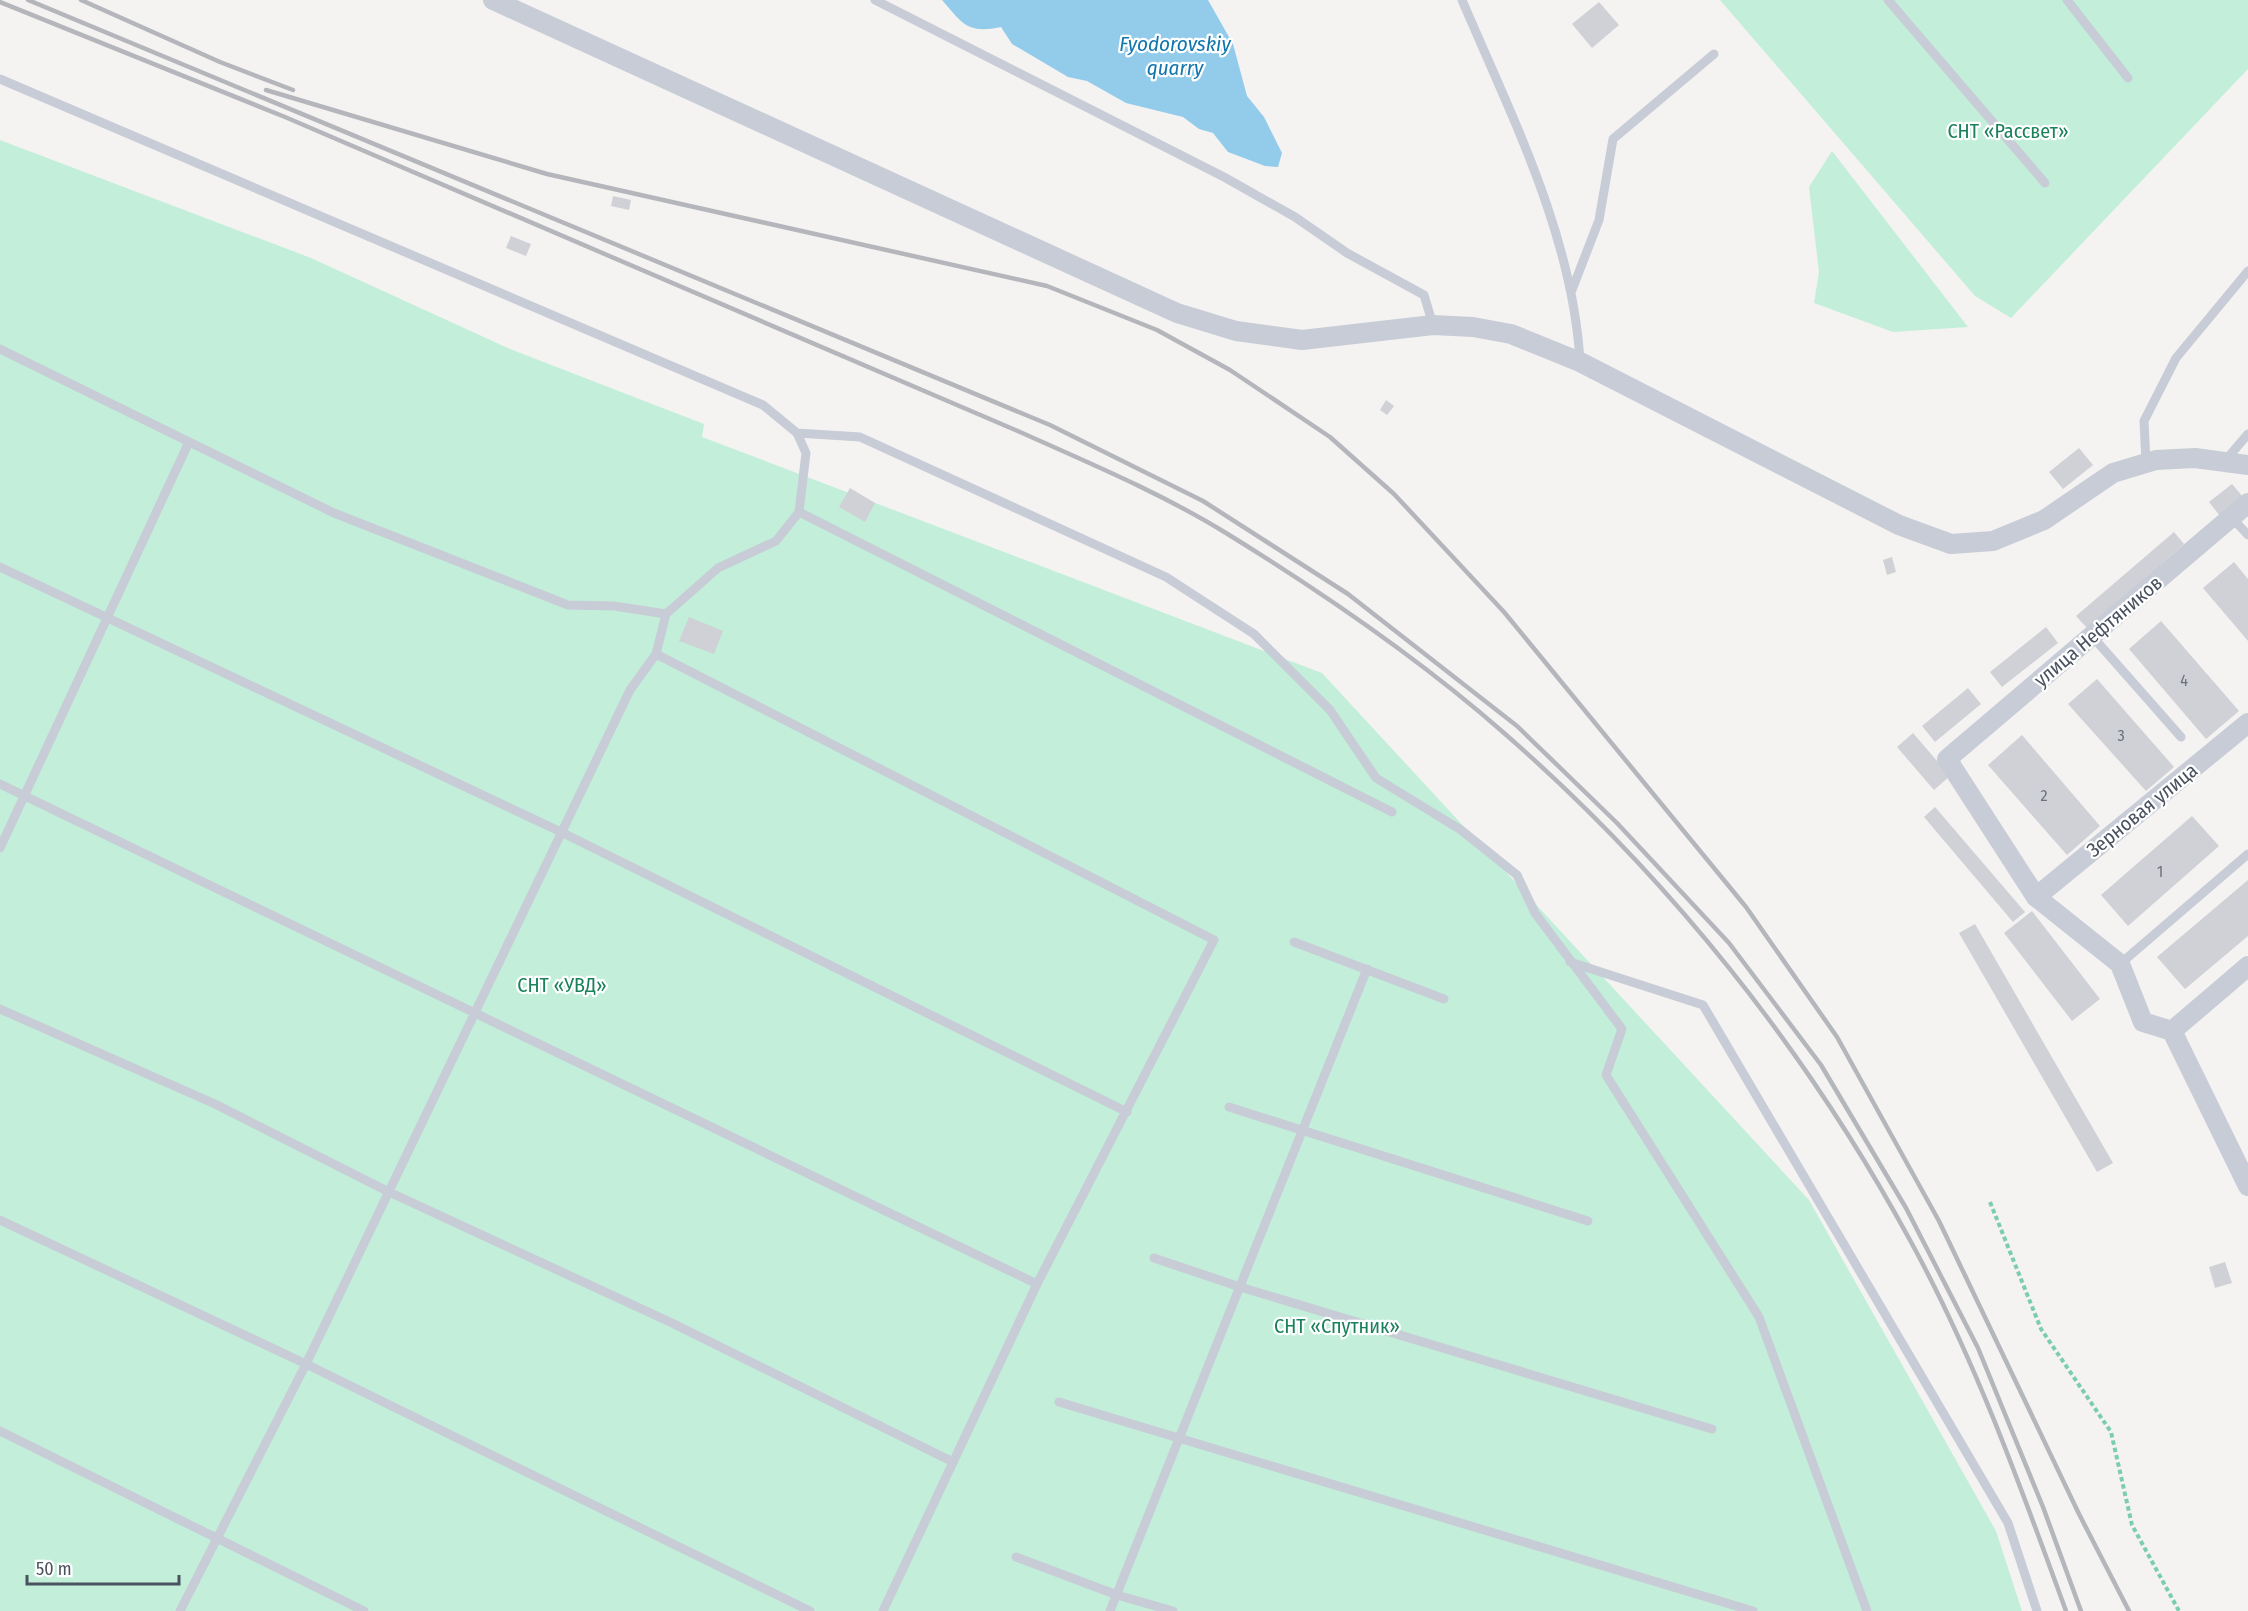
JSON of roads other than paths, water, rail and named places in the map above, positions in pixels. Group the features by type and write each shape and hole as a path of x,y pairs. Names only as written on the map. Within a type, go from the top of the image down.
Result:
{"street":[{"path":"492,0 1177,313 1236,331 1302,340 1433,325 1473,327 1511,334 1580,362 1899,525 1951,544 1993,541 2044,520 2113,473 2146,463 2195,458 2248,465"},
{"name":"улица Нефтяников","path":"2036,897 1947,759 2248,503"},
{"name":"Зерновая улица","path":"2036,897 2248,723"},
{"path":"2036,897 2120,964 2142,1022 2172,1031 2248,1186"},
{"path":"2172,1031 2248,966"}],"lane":[{"path":"875,0 1224,177 1295,217 1347,253 1424,295 1433,325"},
{"path":"1462,0 1521,141 1553,226 1578,319 1580,362"},
{"path":"1888,0 2045,183"},
{"path":"2067,0 2128,78"},
{"path":"1572,290 1599,220 1613,139 1714,54"},
{"path":"0,79 763,405 797,433 806,453 799,512 776,541 718,568 666,614 656,654 630,690 306,1364 180,1611"},
{"path":"2146,463 2144,421 2176,358 2248,271"},
{"path":"0,349 334,513 568,604 614,606 666,614"},
{"path":"797,433 861,437 1166,577 1254,634 1330,710 1376,778 1461,830 1517,875 1535,913 1622,1029 1606,1075 1759,1317 1867,1611"},
{"path":"2224,462 2248,434"},
{"path":"0,848 26,796 105,618 189,442"},
{"path":"799,512 1392,812"},
{"path":"2231,517 2248,535"},
{"path":"0,567 561,832 1127,1112"},
{"path":"2092,636 2181,737"},
{"path":"656,654 1214,940 1037,1284 883,1611"},
{"path":"0,784 476,1011 1037,1284"},
{"path":"2120,964 2248,854"},
{"path":"1294,942 1444,999"},
{"path":"1570,962 1703,1005 2008,1523 2037,1611"},
{"path":"1110,1611 1367,969"},
{"path":"0,1009 215,1104 389,1192 672,1323 953,1462"},
{"path":"1229,1107 1588,1221"},
{"path":"0,1220 306,1364 810,1611"},
{"path":"1154,1258 1240,1287 1712,1429"},
{"path":"1059,1402 1753,1611"},
{"path":"0,1431 364,1611"},
{"path":"1016,1557 1117,1595 1173,1611"}],"water":[{"name":"Fyodorovskiy quarry","path":"942,0 1208,0 1233,44 1247,96 1264,117 1282,153 1278,167 1265,166 1228,152 1213,133 1199,129 1183,117 1126,103 1087,81 1068,77 1012,44 1001,27 980,29 967,25"}],"railway":[{"path":"28,0 1050,425 1203,501 1348,594 1517,726 1617,823 1729,943 1821,1065 1906,1208 1978,1348 2043,1507 2081,1611"},
{"path":"81,0 220,62 293,90"},
{"path":"0,2 285,117 1020,432 1124,479 1201,518 1262,555 1369,627 1439,679 1504,733 1622,846 1730,969 1780,1034 1827,1102 1911,1242 1956,1331 1995,1423 2066,1611"},
{"path":"266,90 547,174 1047,286 1157,330 1230,370 1330,437 1394,494 1504,612 1746,907 1837,1037 1939,1221 2079,1514 2129,1611"}],"park label":[{"name":"СНТ «Рассвет»","path":"2008,131"},
{"name":"СНТ «УВД»","path":"562,985"},
{"name":"СНТ «Спутник»","path":"1337,1326"}]}
